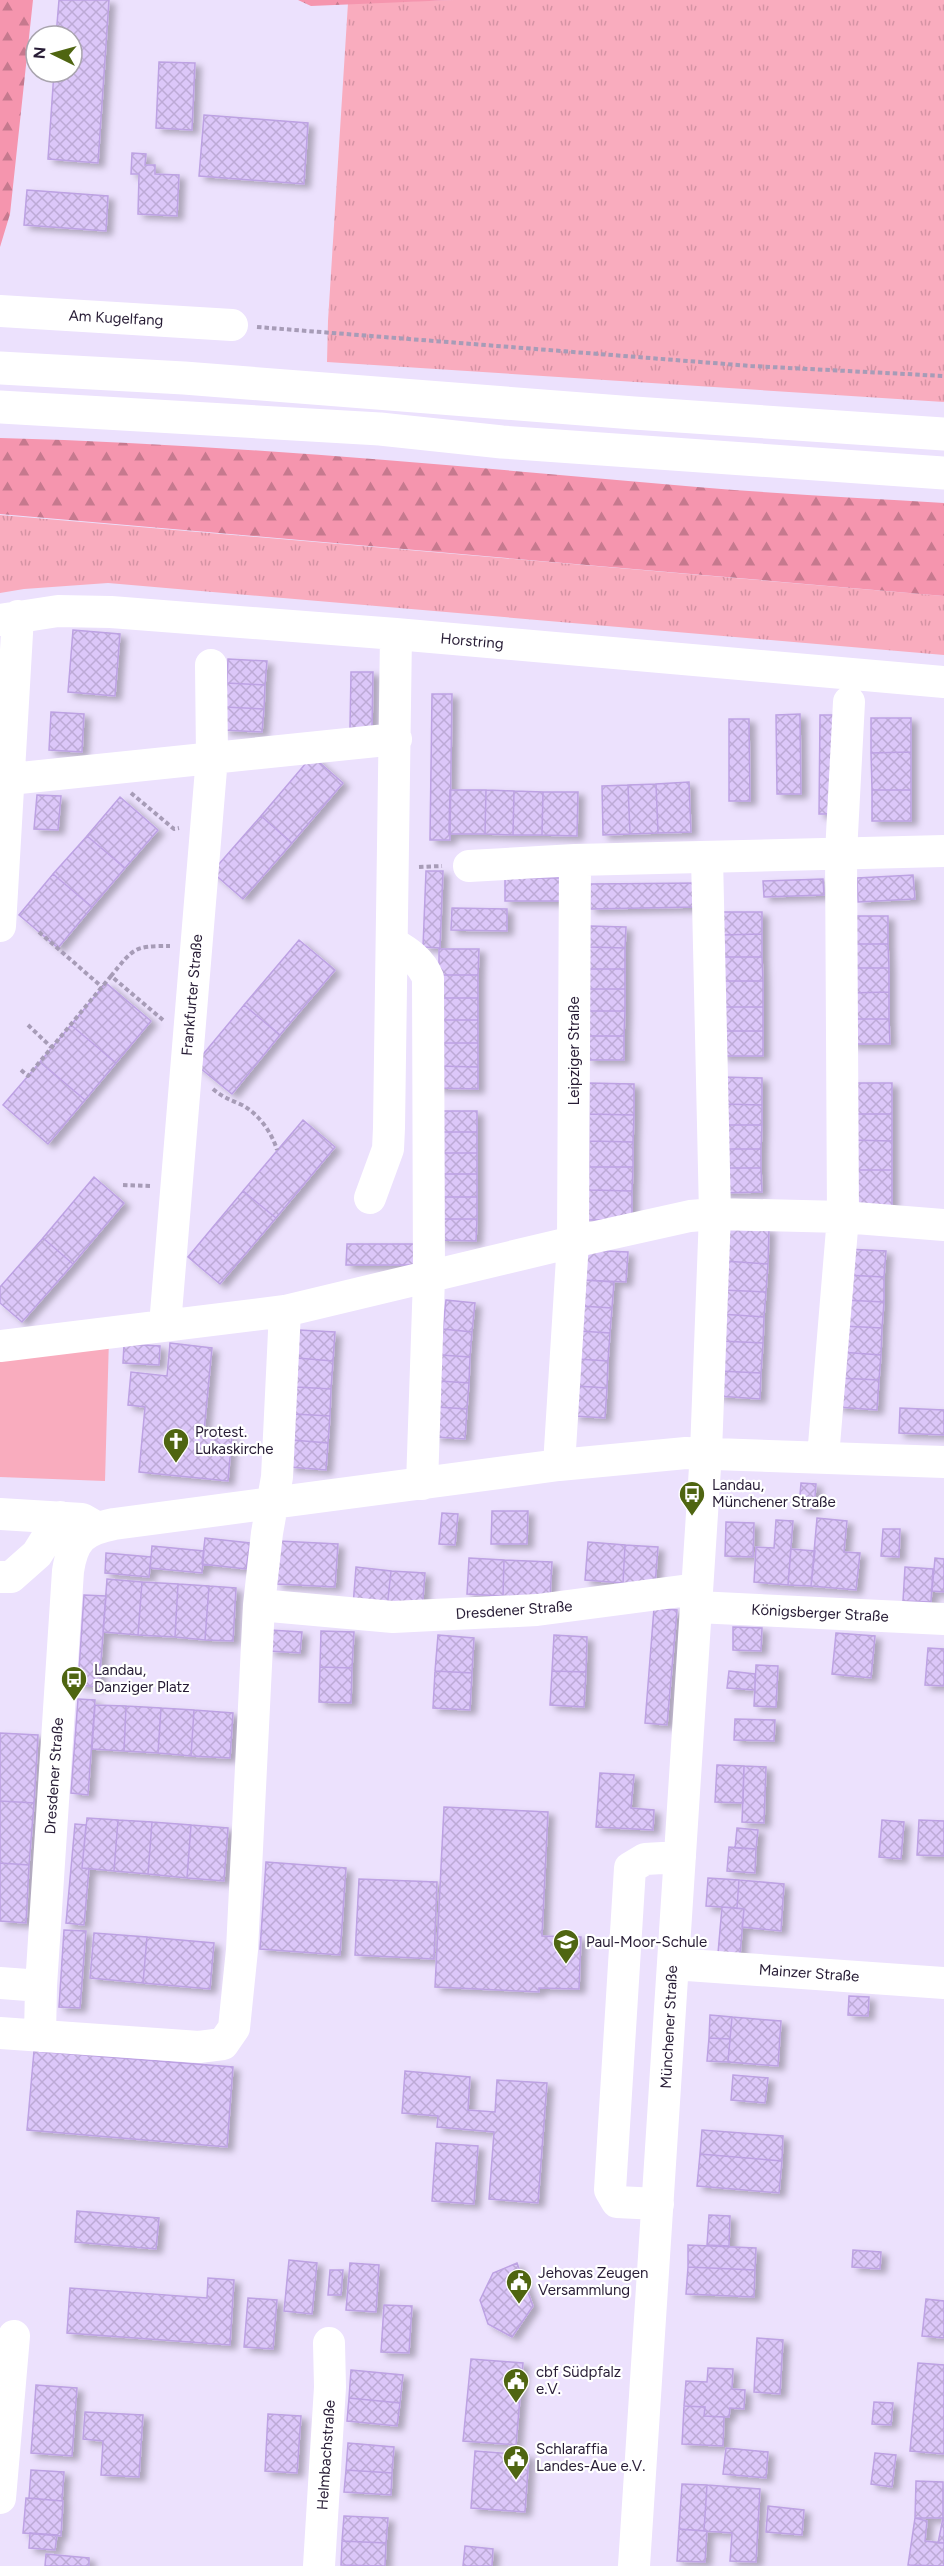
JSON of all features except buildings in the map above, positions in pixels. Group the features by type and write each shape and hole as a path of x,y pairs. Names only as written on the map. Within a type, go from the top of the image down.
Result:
{"highway":[{"path":"0,368 184,378 634,413 944,434"},
{"path":"0,407 380,429 502,442 944,473"}],"street":[{"name":"Am Kugelfang","path":"0,311 232,325"},
{"name":"Horstring","path":"9,618 58,611 111,612 396,634 944,682"},
{"path":"0,926 9,618"},
{"path":"370,1198 388,1149 396,634"},
{"name":"Frankfurter Straße","path":"165,1325 212,757 211,665"},
{"path":"824,1457 843,1217 841,854 849,702"},
{"path":"5,779 396,739"},
{"path":"470,866 575,860 944,851"},
{"path":"706,1452 715,1214 707,857"},
{"name":"Leipziger Straße","path":"573,1242 575,860"},
{"path":"392,943 406,951 419,963 428,978 429,1278 422,1484"},
{"path":"0,1346 285,1311 690,1216 715,1214 843,1217 944,1225"},
{"path":"559,1465 573,1242"},
{"path":"0,2033 199,2047 223,2044 234,2028 242,1950 259,1605 267,1533 274,1503 285,1311"},
{"path":"0,1514 82,1519 96,1527 559,1465 706,1452 944,1462"},
{"name":"Münchener Straße","path":"634,2566 706,1452"},
{"path":"0,1576 12,1577 37,1554 60,1517"},
{"name":"Dresdener Straße","path":"40,2036 41,1986 69,1571 74,1545 84,1534 96,1527"},
{"name":"Dresdener Straße","path":"259,1605 393,1617 537,1610 697,1598"},
{"name":"Königsberger Straße","path":"697,1598 944,1619"},
{"path":"658,2204 616,2202 610,2190 630,1868 645,1858 680,1857"},
{"name":"Mainzer Straße","path":"673,1964 944,1983"},
{"path":"0,1983 41,1986"},
{"path":"618,2058 668,2059"},
{"path":"0,2498 14,2336"},
{"name":"Helmbachstraße","path":"319,2566 330,2387 329,2343"}],"path":[{"path":"232,325 751,366 944,376"},
{"path":"126,789 174,830 179,828 204,855"},
{"path":"393,867 470,866"},
{"path":"39,932 102,987"},
{"path":"21,1070 28,1076 132,951 138,948 172,946 196,948"},
{"path":"111,976 188,1042"},
{"path":"28,1025 51,1047"},
{"path":"208,1084 223,1098 244,1106 261,1120 273,1138 277,1150"}],"green space":[{"path":"0,0 33,0 30,24 24,24 24,84 10,214 0,247"},
{"path":"298,0 453,0 311,6"},
{"path":"453,0 944,0 944,402 327,362 348,3"},
{"path":"0,438 175,445 790,494 944,503 944,596 0,514"},
{"path":"0,515 944,596 944,655 108,583 0,593"},
{"path":"109,1338 105,1481 0,1477 0,1354"}],"place":[{"name":"Protest. Lukaskirche","path":"176,1464"},
{"name":"Landau, Münchener Straße","path":"692,1517"},
{"name":"Landau, Danziger Platz","path":"74,1702"},
{"name":"Paul-Moor-Schule","path":"566,1965"},
{"name":"Jehovas Zeugen Versammlung","path":"519,2305"},
{"name":"cbf Südpfalz e.V.","path":"516,2404"},
{"name":"Schlaraffia Landes-Aue e.V.","path":"516,2481"}]}
